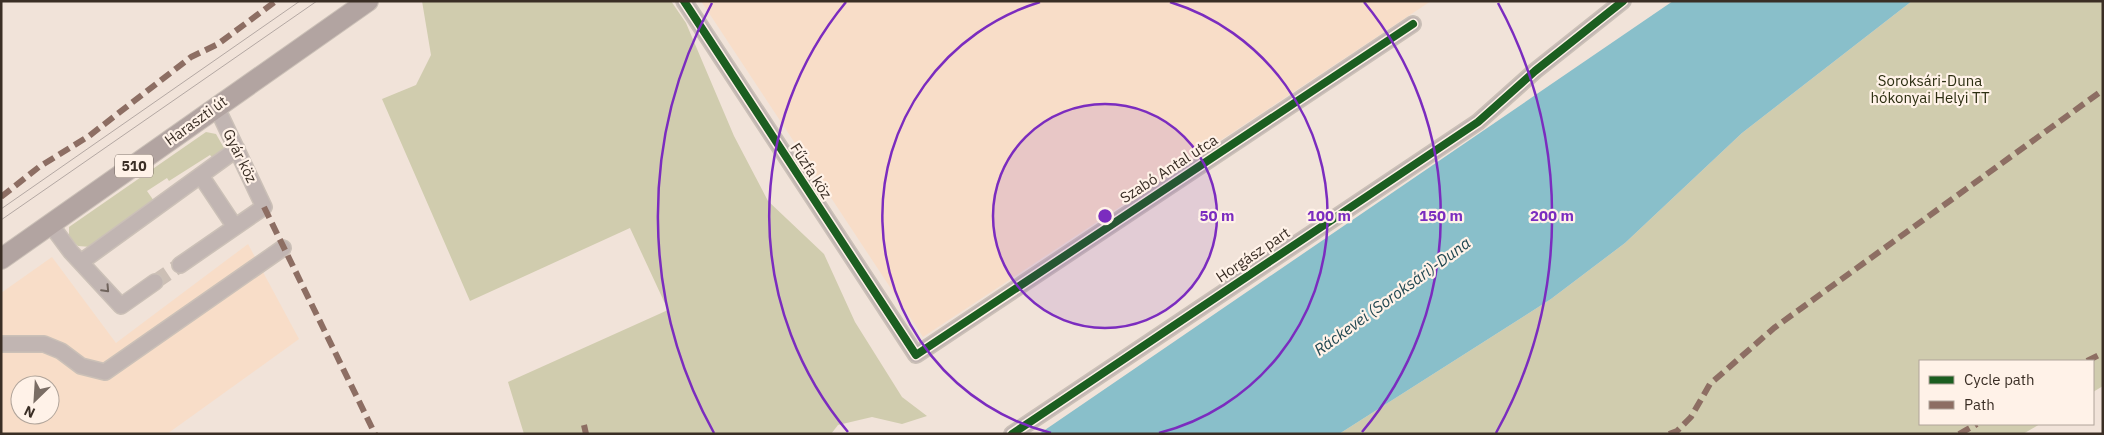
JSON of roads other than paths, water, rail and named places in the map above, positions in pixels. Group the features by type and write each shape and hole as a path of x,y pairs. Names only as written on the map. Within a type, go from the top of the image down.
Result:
{"main road":[{"name":"Haraszti út","path":"1,259 216,106 368,1"}],"street":[{"name":"Fűzfa köz","path":"684,1 916,355"},
{"name":"Horgász part","path":"1012,434 1478,122 1535,72 1623,1"},
{"name":"Szabó Antal utca","path":"916,355 1413,24"},
{"name":"Gyár köz","path":"216,106 264,207 235,227"},
{"path":"81,262 237,149"},
{"path":"180,265 235,227 201,176"},
{"path":"51,225 121,306 155,282"},
{"path":"1,344 44,344 61,351 81,366 105,372 283,248"}],"water":[{"name":"Ráckevei (Soroksári)-Duna","path":"1673,1 1912,1 1742,133 1625,243 1551,299 1339,434 1039,434"}],"tunnel":[{"path":"155,282 180,265"}],"tram line":[{"path":"1,209 300,1"},
{"path":"1,220 317,1"}],"park label":[{"name":"Soroksári-Duna hókonyai Helyi TT","path":"1930,90"}]}
